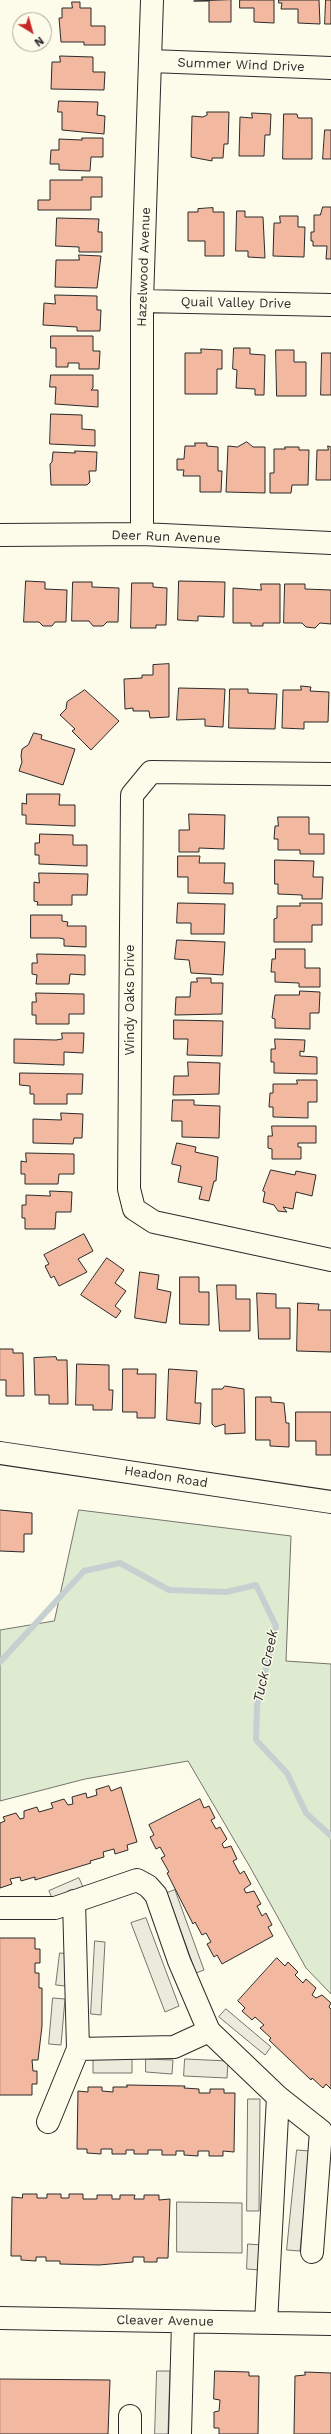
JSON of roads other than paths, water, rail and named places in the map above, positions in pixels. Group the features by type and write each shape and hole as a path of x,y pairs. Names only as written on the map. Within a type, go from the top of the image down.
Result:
{"street":[{"name":"Hazelwood Avenue","path":"142,534 142,301 152,0"},
{"name":"Summer Wind Drive","path":"151,61 331,68"},
{"name":"Quail Valley Drive","path":"142,301 331,304"},
{"name":"Deer Run Avenue","path":"0,535 142,534 331,543"},
{"name":"Windy Oaks Drive","path":"331,774 151,772 132,795 129,1189 134,1209 154,1222 331,1260"},
{"name":"Headon Road","path":"0,1453 331,1502"},
{"path":"0,1908 55,1908 137,1880 148,1886 156,1895 179,1961 209,2031 278,2097 321,2131 312,2252"},
{"path":"48,2122 78,2049 74,1901"},
{"path":"78,2049 174,2048 209,2031"},
{"path":"266,2323 278,2097"},
{"name":"Cleaver Avenue","path":"0,2318 331,2324"},
{"path":"180,2434 183,2322"}],"waterway":[{"name":"Tuck Creek","path":"0,1662 84,1571 120,1563 169,1590 226,1592 256,1585 276,1626 257,1705 256,1740 287,1773 306,1813 331,1836"}]}
